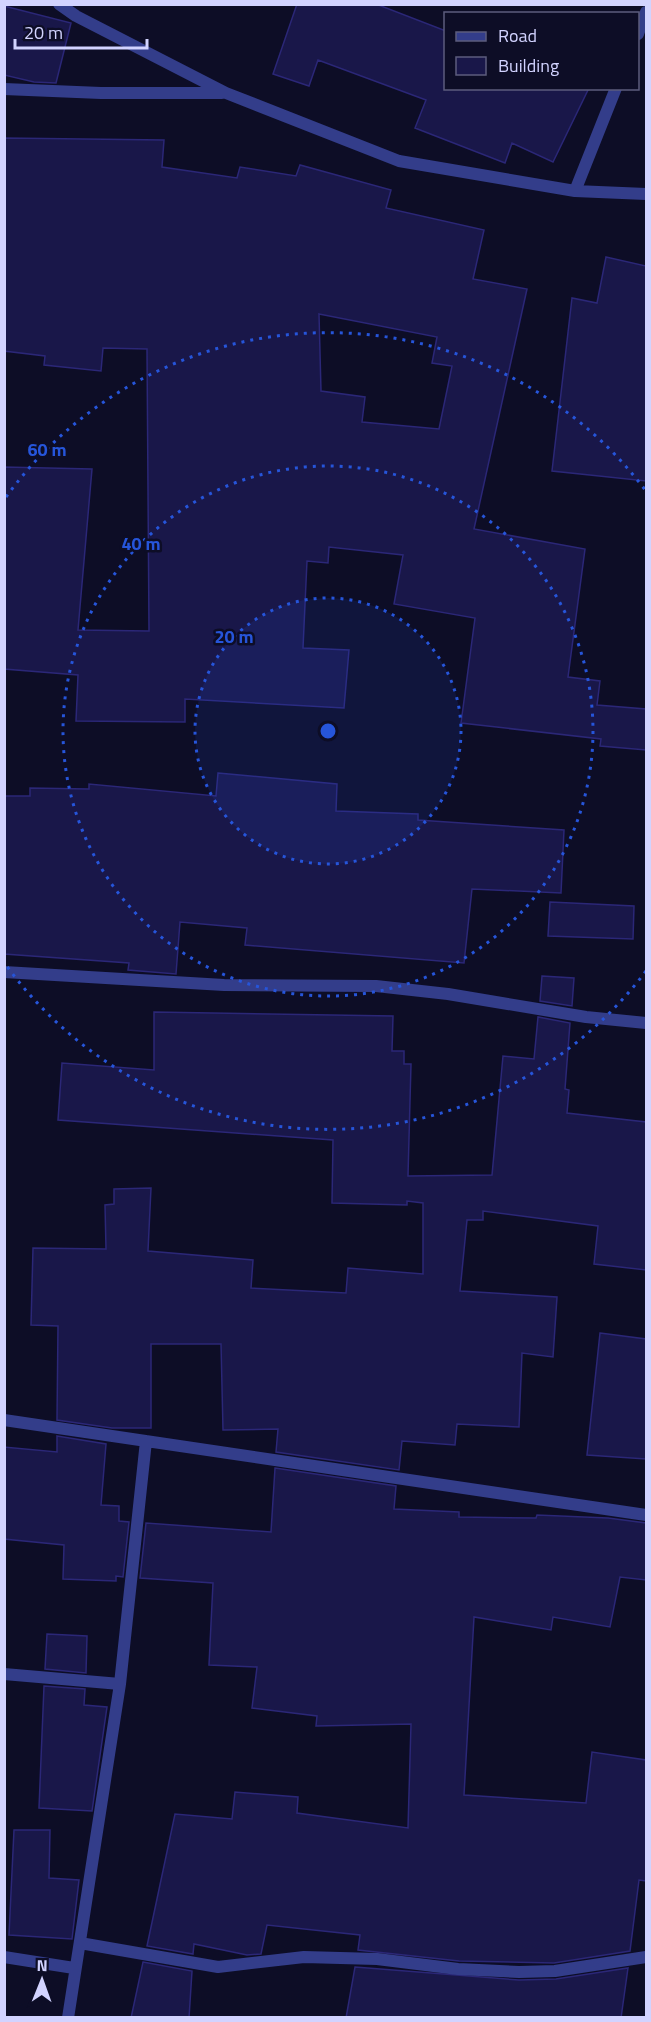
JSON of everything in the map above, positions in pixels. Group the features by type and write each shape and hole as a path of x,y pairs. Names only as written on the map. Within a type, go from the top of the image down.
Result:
{"street":[{"path":"59,4 76,16 226,93 399,161 575,191 646,194"},
{"path":"639,31 646,12"},
{"path":"4,89 101,93 226,93"},
{"path":"575,191 615,90"},
{"path":"4,972 224,985 376,986 448,994 586,1017 646,1023"},
{"path":"4,1420 646,1515"},
{"path":"68,2018 120,1684 146,1441"},
{"path":"4,1674 120,1684"},
{"path":"81,1942 218,1967 304,1957 377,1959 458,1969 519,1972 555,1971 646,1957"},
{"path":"4,1957 74,1968"}],"building":[{"path":"297,4 376,4 444,30 444,90 588,90 553,162 512,143 505,163 415,128 426,100 318,60 309,86 273,74"},
{"path":"4,6 71,23 56,83 34,82 4,75"},
{"path":"4,138 164,140 162,167 237,178 240,167 296,176 300,165 391,190 386,208 484,230 473,279 527,289 474,529 585,549 568,677 600,681 597,705 646,709 646,750 600,746 601,739 461,723 475,618 394,604 403,555 329,547 328,563 307,561 303,648 349,650 344,708 185,699 185,722 76,721 78,675 4,669 4,467 92,469 78,630 149,631 147,349 103,348 101,371 44,365 45,356 4,351","holes":["319,314 437,337 432,363 452,366 439,429 362,422 365,397 321,391"]},
{"path":"606,257 646,266 646,481 552,471 572,298 597,303"},
{"path":"218,773 337,784 336,811 418,814 418,820 564,830 561,893 472,889 464,963 245,945 247,928 180,922 176,974 128,970 129,963 4,954 4,796 30,796 30,788 89,789 89,784 216,796"},
{"path":"550,902 634,906 633,939 548,936"},
{"path":"542,976 574,978 572,1006 540,1001"},
{"path":"154,1012 393,1016 392,1051 404,1051 404,1064 411,1064 408,1176 492,1175 503,1056 534,1059 538,1017 570,1023 565,1089 569,1090 567,1113 646,1122 646,1270 594,1264 598,1226 483,1211 483,1220 467,1220 460,1291 557,1297 553,1357 522,1353 519,1427 457,1424 455,1445 402,1441 399,1470 276,1452 278,1429 223,1430 221,1344 151,1344 151,1428 112,1428 57,1420 58,1326 31,1325 33,1248 106,1249 105,1205 114,1204 114,1189 151,1188 148,1251 253,1260 251,1288 346,1293 348,1268 423,1274 423,1203 407,1201 407,1205 332,1203 333,1140 58,1120 62,1063 154,1070"},
{"path":"600,1333 646,1339 646,1459 587,1455"},
{"path":"57,1436 106,1444 101,1505 119,1506 119,1521 129,1522 123,1577 116,1576 116,1581 63,1579 64,1545 4,1539 4,1447 57,1452"},
{"path":"275,1468 396,1486 394,1509 459,1512 459,1517 536,1518 537,1515 608,1518 646,1523 646,1580 620,1577 610,1627 553,1617 551,1630 474,1617 464,1795 586,1803 592,1752 646,1760 646,1881 639,1880 630,1951 554,1963 459,1961 358,1950 360,1935 267,1925 261,1954 247,1955 194,1944 193,1954 147,1946 175,1814 232,1819 235,1792 298,1797 297,1813 408,1828 411,1724 316,1726 317,1716 252,1708 257,1667 209,1665 213,1583 140,1578 146,1523 271,1532"},
{"path":"47,1634 87,1636 86,1673 45,1669"},
{"path":"44,1686 85,1689 84,1705 107,1707 92,1811 39,1808"},
{"path":"14,1830 50,1830 49,1878 79,1880 72,1939 9,1935"},
{"path":"143,1962 192,1971 189,2018 131,2018"},
{"path":"355,1967 519,1980 556,1979 628,1968 621,2018 346,2018"}]}
